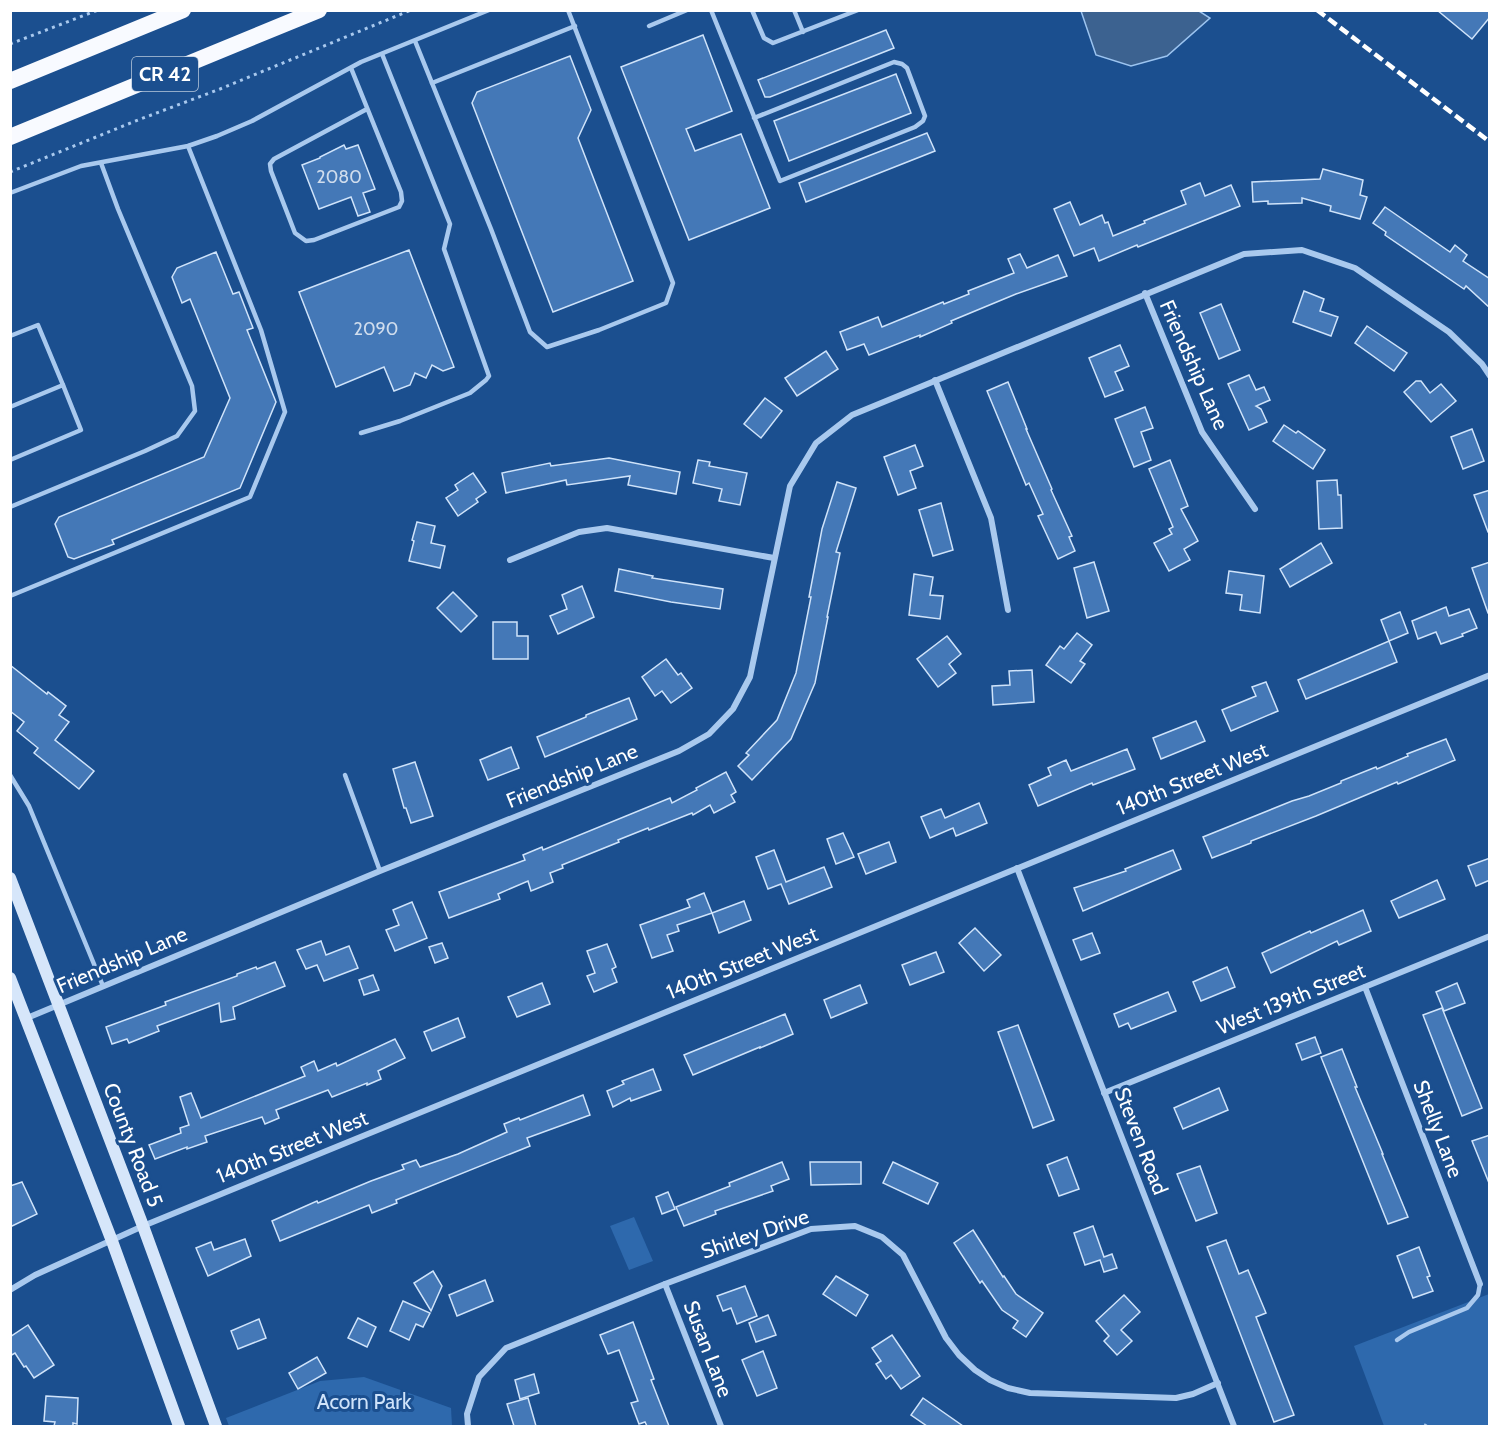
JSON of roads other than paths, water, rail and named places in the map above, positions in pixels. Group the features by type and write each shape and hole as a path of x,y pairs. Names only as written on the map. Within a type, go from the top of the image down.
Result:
{"highway":[{"name":"CR 42","path":"10,137 319,10"},
{"name":"CR 42","path":"10,81 182,11"}],"main road":[{"name":"County Road 5","path":"10,878 143,1226 216,1426"},
{"path":"10,978 112,1241 179,1426"}],"street":[{"name":"Friendship Lane","path":"27,1018 380,871 679,751 709,734 732,709 750,677 790,486 816,443 852,415 1244,254 1302,250 1355,268 1449,332 1482,364 1490,376"},
{"name":"Friendship Lane","path":"1145,293 1202,432 1255,509"},
{"path":"935,380 991,518 1008,610"},
{"path":"510,560 579,532 607,528 774,558"},
{"name":"140th Street West","path":"10,1290 35,1275 143,1226 1490,675"},
{"name":"Steven Road","path":"1017,868 1234,1426"},
{"name":"West 139th Street","path":"1104,1093 1490,936"},
{"name":"Shelly Lane","path":"1365,987 1480,1284"},
{"name":"Shirley Drive","path":"468,1426 466,1414 479,1377 506,1348 811,1228 855,1226 882,1237 903,1255 946,1338 959,1355 975,1370 1008,1388 1030,1393 1176,1398 1193,1394 1218,1383"},
{"name":"Susan Lane","path":"665,1284 721,1426"}],"lane":[{"path":"10,194 81,166 188,146 217,136 252,121 351,68 489,10"},
{"path":"415,41 530,332 547,346 598,330 666,303 673,283 568,10"},
{"path":"649,26 687,10"},
{"path":"711,10 754,118 780,181 915,127 923,121 925,116 907,68 894,62 754,118"},
{"path":"752,10 764,38 773,43 843,13 858,10"},
{"path":"794,10 803,32"},
{"path":"432,83 575,26"},
{"path":"361,433 400,421 471,393 489,376 444,249 450,225 382,54"},
{"path":"351,68 401,192 402,201 399,207 314,240 306,241 295,233 270,171 270,164 274,159 367,109"},
{"path":"10,596 250,497 285,412 261,330 188,146"},
{"path":"11,505 146,451 177,435 195,411 192,386 101,163"},
{"path":"10,336 38,325 81,429 10,460"},
{"path":"10,406 63,385"},
{"path":"10,775 29,806 103,986"},
{"path":"345,775 380,871"},
{"path":"1397,1340 1409,1332 1467,1308 1478,1295 1480,1284"}],"railway":[{"path":"1317,10 1490,142"}],"park label":[{"name":"Acorn Park","path":"364,1402"}]}
